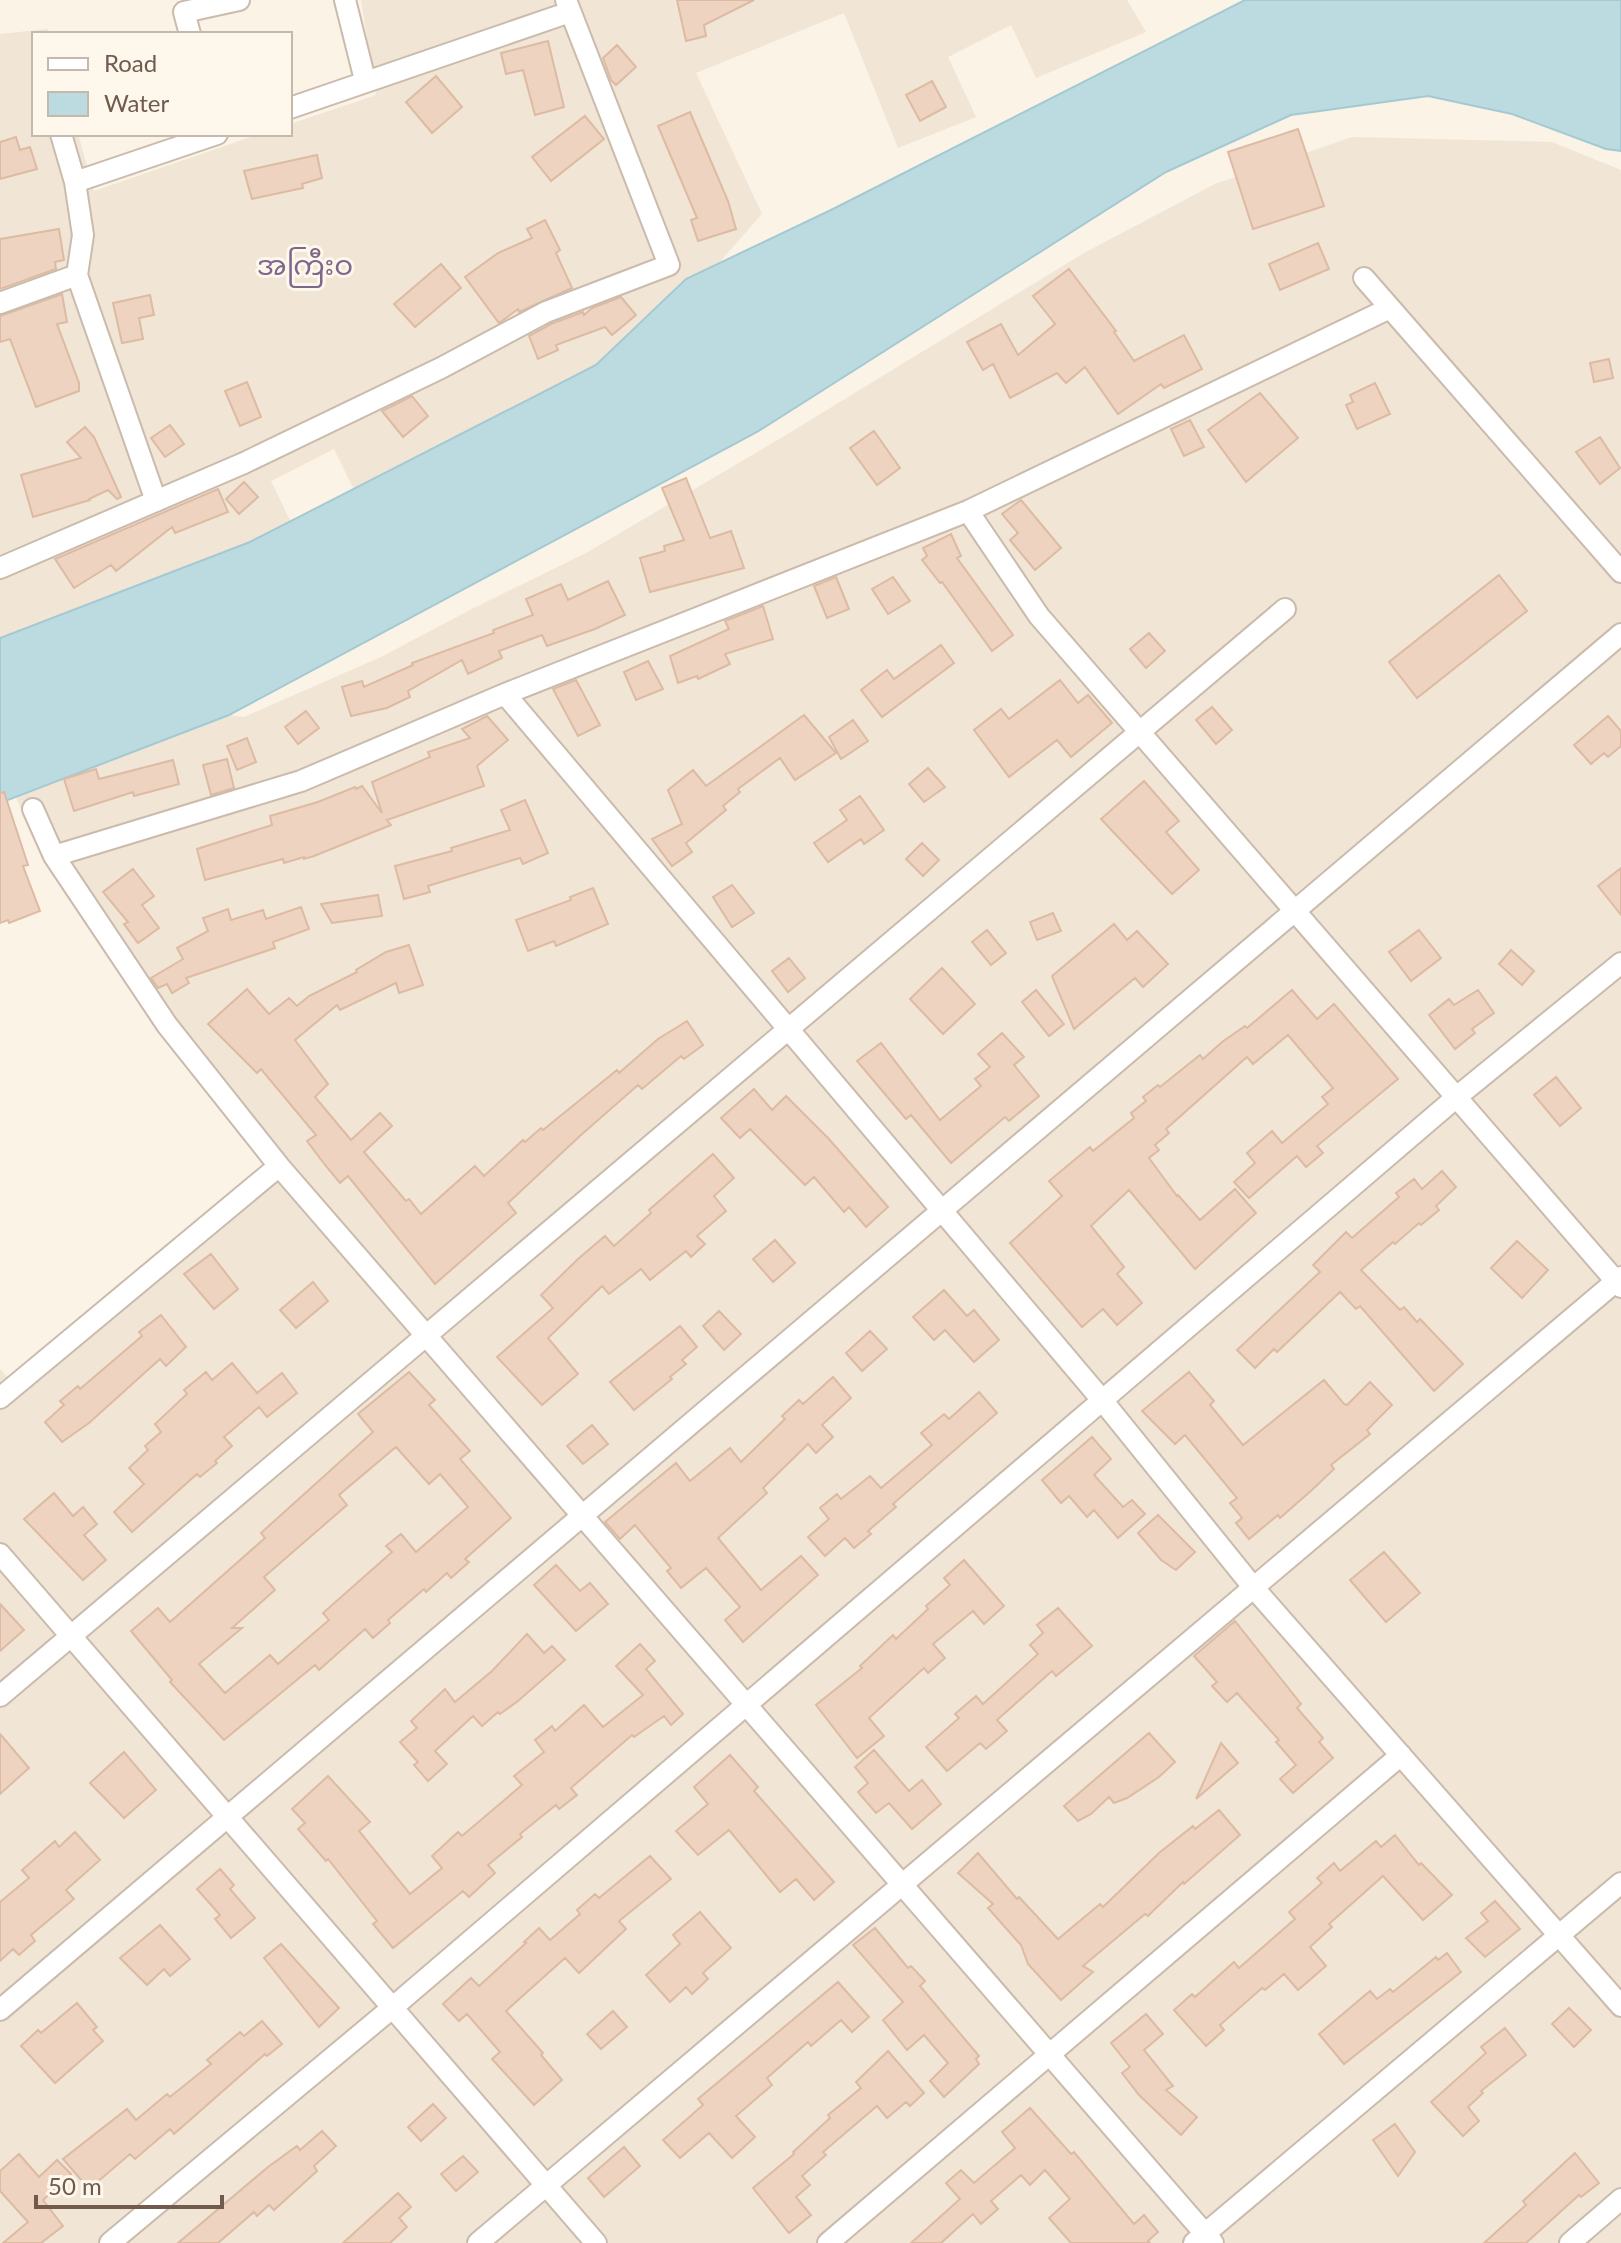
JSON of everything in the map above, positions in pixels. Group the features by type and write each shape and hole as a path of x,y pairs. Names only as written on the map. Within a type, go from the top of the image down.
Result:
{"street":[{"path":"189,32 184,12 239,0"},
{"path":"345,0 365,80"},
{"path":"0,568 315,429 441,368 546,312 669,265 568,6 292,107"},
{"path":"62,136 75,182 83,235 77,275 156,501"},
{"path":"75,182 211,136"},
{"path":"0,303 77,275"},
{"path":"1364,278 1621,572"},
{"path":"54,856 301,781 505,694 968,511 1390,308"},
{"path":"478,2243 1619,1281 1039,616 968,511"},
{"path":"0,1696 1285,609"},
{"path":"0,2010 1621,634"},
{"path":"505,694 1102,1400 1253,1587 1621,2006"},
{"path":"33,809 54,856 167,1025 279,1166 1050,2054 1204,2240 1621,1883"},
{"path":"110,2243 392,2008 1457,1097 1621,963"},
{"path":"0,1398 279,1166"},
{"path":"0,1554 596,2243"},
{"path":"828,2243 1401,1755"},
{"path":"1570,2243 1621,2199"}],"shaded area":[{"path":"361,0 1127,0 1146,32 1036,78 1011,25 948,57 976,117 898,148 844,13 696,73 762,214 620,375 362,506 334,449 271,481 298,537 0,646 0,34 48,29 49,32 32,32 32,136 79,136 94,191 254,136 292,136 292,123 376,95"},
{"path":"1352,137 1552,142 1621,170 1621,2243 0,2243 0,1369 9,1379 266,1165 152,1024 38,849 16,797 229,715 244,717 381,657 588,552 1084,253 1215,184"}],"water":[{"path":"1245,0 1621,0 1621,151 1606,149 1512,114 1428,96 1291,115 1166,172 757,432 229,715 0,803 0,638 250,542 596,365 686,279 833,209"}],"building":[{"path":"677,0 754,0 704,25 706,36 686,41"},
{"path":"548,41 564,107 535,115 523,70 506,74 501,53"},
{"path":"617,45 636,67 616,85 603,58"},
{"path":"436,76 462,107 432,133 406,102"},
{"path":"932,81 946,107 920,121 906,95"},
{"path":"690,112 728,201 736,229 698,241 691,220 697,218 658,126"},
{"path":"585,116 604,139 551,181 532,157"},
{"path":"1298,129 1324,206 1253,229 1228,152"},
{"path":"16,137 20,150 30,147 37,169 0,179 0,142"},
{"path":"317,155 322,178 302,184 303,188 252,199 244,171"},
{"path":"545,220 560,250 556,253 572,288 519,312 518,309 499,323 465,277 498,253 532,238 527,229"},
{"path":"59,229 64,260 55,262 56,269 0,289 0,239"},
{"path":"1318,243 1329,269 1280,290 1269,264"},
{"path":"441,264 461,288 415,327 394,304"},
{"path":"1069,269 1116,331 1134,361 1184,335 1202,369 1164,388 1161,384 1118,414 1085,367 1066,383 1057,373 1010,398 993,364 983,370 967,342 1001,324 1018,355 1055,324 1033,296"},
{"path":"62,294 67,322 57,324 79,383 79,391 36,407 10,339 0,342 0,316"},
{"path":"150,295 154,315 139,318 143,339 122,343 113,303"},
{"path":"621,297 636,315 612,335 605,327 556,345 558,350 538,359 529,336 551,324 583,312 584,315 592,308"},
{"path":"1609,359 1613,378 1594,382 1590,363"},
{"path":"247,382 261,417 240,426 225,391"},
{"path":"1375,383 1390,414 1357,429 1346,405 1353,402 1350,395"},
{"path":"1260,393 1298,438 1246,482 1208,430"},
{"path":"412,396 428,416 403,437 382,411"},
{"path":"1190,420 1204,447 1184,456 1171,429"},
{"path":"170,425 184,444 165,457 151,438"},
{"path":"85,427 94,437 121,497 117,499 108,490 90,500 33,517 21,475 81,458 67,442"},
{"path":"874,431 900,468 877,485 850,448"},
{"path":"1600,437 1620,468 1600,484 1576,452"},
{"path":"686,478 710,538 731,531 744,568 650,592 640,558 665,551 664,546 684,540 662,488"},
{"path":"244,482 258,497 239,514 226,499"},
{"path":"218,489 228,512 175,533 172,527 116,571 111,565 74,588 55,559"},
{"path":"1021,500 1061,548 1035,570 1010,540 1018,533 1002,514"},
{"path":"951,534 961,556 957,558 1013,635 992,651 942,582 922,560 927,556 923,548"},
{"path":"1499,575 1527,611 1417,698 1389,662"},
{"path":"836,577 849,609 827,618 814,586"},
{"path":"893,577 910,601 888,614 872,589"},
{"path":"608,581 625,615 547,646 542,635 499,651 502,658 468,674 462,660 408,691 410,697 387,708 351,716 342,687 362,681 364,687 412,663 533,615 526,599 561,584 568,600"},
{"path":"763,606 773,639 725,654 730,664 698,679 697,676 678,683 670,656 729,629 725,621"},
{"path":"1149,633 1165,651 1146,668 1130,649"},
{"path":"941,645 954,663 882,717 861,690 887,670 894,679"},
{"path":"648,661 663,689 636,700 624,672"},
{"path":"576,680 600,725 578,736 553,689"},
{"path":"1060,680 1078,703 1088,695 1112,723 1071,757 1057,740 1009,777 974,730 1001,709 1009,719"},
{"path":"1212,707 1232,730 1216,744 1196,720"},
{"path":"306,711 319,728 298,744 285,727"},
{"path":"804,715 836,753 795,780 780,758 738,789 740,792 723,806 726,810 686,843 692,852 672,866 652,839 682,824 668,790 693,770 706,786"},
{"path":"487,716 508,740 477,766 484,786 387,820 391,825 314,856 284,863 283,859 205,880 197,849 272,825 270,816 362,786 382,813 372,782 430,757 428,752 470,738 462,729"},
{"path":"1608,716 1621,731 1621,746 1608,757 1604,753 1591,764 1574,745"},
{"path":"853,720 868,741 841,759 829,737"},
{"path":"247,738 256,762 237,770 227,746"},
{"path":"227,759 234,788 211,795 203,765"},
{"path":"173,760 179,784 134,796 133,792 74,811 64,779 96,769 99,779"},
{"path":"928,768 945,787 924,802 909,784"},
{"path":"1144,781 1179,821 1166,832 1199,870 1172,894 1101,819"},
{"path":"4,792 28,865 23,866 40,911 9,923 8,920 0,923 0,793"},
{"path":"860,796 884,830 864,844 861,839 828,862 814,843 847,820 840,810"},
{"path":"525,800 548,853 523,864 520,858 428,886 430,892 404,899 395,866 452,851 451,848 510,830 501,810"},
{"path":"922,843 939,860 923,876 906,859"},
{"path":"1621,868 1621,915 1598,886"},
{"path":"133,869 154,896 142,905 159,928 138,943 124,924 128,922 103,892"},
{"path":"732,885 754,913 732,927 713,897"},
{"path":"593,888 608,924 556,946 554,941 528,951 516,920 571,900 570,897"},
{"path":"378,895 382,916 332,923 321,904"},
{"path":"301,907 309,929 273,942 275,948 186,978 189,983 172,993 167,984 158,988 151,978 183,959 177,948 208,931 203,918 228,909 231,920 263,910 266,919"},
{"path":"1053,913 1061,931 1037,940 1030,922"},
{"path":"1114,924 1127,940 1137,931 1168,964 1143,987 1135,978 1074,1029 1052,976"},
{"path":"987,930 1006,953 991,965 972,942"},
{"path":"1419,930 1441,958 1411,981 1389,952"},
{"path":"409,945 423,985 399,993 396,983 340,1010 337,1005 295,1040 328,1084 315,1097 351,1140 380,1113 392,1126 364,1152 421,1214 475,1166 484,1176 523,1140 525,1142 541,1128 543,1130 617,1070 619,1073 658,1039 687,1021 703,1045 684,1059 681,1056 642,1089 638,1085 581,1135 508,1203 516,1213 435,1284 348,1176 340,1183 325,1165 307,1141 316,1135 261,1069 257,1073 208,1024 247,989 269,1014 289,998 297,1006 386,952"},
{"path":"1511,950 1534,971 1522,985 1499,964"},
{"path":"789,958 805,978 788,992 772,971"},
{"path":"942,968 975,1004 943,1034 910,999"},
{"path":"1036,990 1064,1024 1049,1036 1022,1002"},
{"path":"1292,990 1317,1019 1334,1004 1398,1079 1317,1146 1323,1153 1306,1167 1297,1156 1249,1198 1234,1182 1255,1163 1247,1153 1272,1131 1282,1143 1328,1104 1322,1097 1333,1088 1288,1035 1253,1064 1247,1057 1166,1129 1169,1133 1155,1145 1159,1150 1149,1158 1177,1196 1200,1220 1235,1189 1256,1213 1195,1269 1129,1190 1091,1226 1124,1267 1117,1274 1142,1303 1117,1325 1103,1309 1082,1327 1010,1243 1062,1196 1049,1181 1090,1147 1093,1151 1134,1118 1131,1113 1146,1101 1143,1097 1158,1085 1160,1087 1200,1055 1203,1059 1245,1026 1247,1028"},
{"path":"1478,990 1494,1013 1472,1029 1475,1033 1455,1049 1429,1015 1449,999 1454,1005"},
{"path":"1002,1033 1024,1057 1014,1065 1039,1096 1009,1121 1005,1117 951,1163 911,1115 906,1119 857,1061 881,1043 940,1120 981,1086 975,1079 990,1067 978,1054"},
{"path":"1556,1077 1581,1108 1560,1126 1534,1095"},
{"path":"754,1089 772,1110 786,1096 829,1139 888,1207 866,1227 849,1207 844,1212 814,1177 805,1185 750,1129 740,1138 721,1118"},
{"path":"713,1154 734,1178 714,1196 726,1211 697,1236 705,1244 691,1257 686,1251 650,1280 641,1269 609,1294 602,1286 548,1338 578,1374 542,1405 497,1357 553,1308 541,1295 578,1259 605,1236 614,1246 651,1213 649,1210"},
{"path":"1442,1171 1456,1187 1436,1206 1439,1210 1395,1244 1393,1242 1361,1270 1400,1310 1404,1307 1417,1322 1420,1319 1463,1364 1434,1391 1360,1306 1356,1309 1340,1292 1277,1352 1274,1349 1255,1368 1237,1350 1320,1272 1313,1265 1346,1232 1352,1238 1399,1197 1396,1193 1414,1179 1422,1189"},
{"path":"775,1240 795,1263 773,1282 753,1259"},
{"path":"1517,1241 1548,1270 1522,1298 1491,1268"},
{"path":"211,1254 238,1289 214,1309 184,1274"},
{"path":"313,1282 328,1301 296,1328 280,1310"},
{"path":"944,1290 967,1316 974,1310 999,1340 974,1362 945,1330 934,1340 913,1317"},
{"path":"719,1311 741,1334 724,1350 703,1326"},
{"path":"161,1315 186,1347 166,1366 160,1359 89,1423 62,1442 45,1422 64,1405 60,1401 78,1386 80,1389 142,1336 139,1332"},
{"path":"680,1326 697,1347 682,1360 686,1364 670,1377 672,1379 634,1410 610,1382"},
{"path":"870,1331 887,1349 862,1371 846,1353"},
{"path":"232,1363 257,1393 282,1373 297,1393 267,1417 259,1407 224,1437 232,1446 215,1461 217,1463 200,1477 197,1474 132,1532 114,1512 144,1484 129,1468 148,1450 145,1446 161,1432 155,1424 187,1394 184,1390 206,1372 212,1380"},
{"path":"409,1372 435,1400 429,1405 470,1451 460,1459 511,1518 465,1559 469,1562 451,1578 447,1573 426,1592 424,1589 388,1620 390,1623 373,1638 365,1629 319,1670 315,1665 224,1740 170,1682 172,1680 131,1631 158,1608 170,1622 265,1538 261,1533 373,1432 358,1414","holes":["396,1447 429,1484 440,1474 468,1507 416,1552 401,1534 386,1546 392,1552 323,1613 329,1620 278,1664 270,1655 225,1693 199,1664 242,1628 232,1628 275,1590 264,1577 347,1505 339,1495"]},
{"path":"1189,1372 1214,1401 1210,1405 1243,1445 1324,1380 1344,1404 1347,1405 1370,1382 1392,1405 1367,1430 1370,1434 1331,1465 1334,1469 1312,1490 1280,1518 1278,1515 1249,1539 1236,1523 1242,1518 1230,1503 1237,1498 1185,1435 1175,1444 1142,1411"},
{"path":"833,1377 851,1398 822,1425 833,1437 816,1453 808,1444 763,1488 767,1493 718,1538 761,1590 801,1556 818,1575 743,1642 725,1620 740,1607 706,1568 681,1588 667,1571 671,1568 635,1525 620,1539 605,1522 676,1463 690,1481 730,1448 741,1462 785,1419 782,1416 799,1400 803,1404"},
{"path":"979,1392 997,1413 893,1504 896,1507 868,1531 871,1534 854,1548 845,1538 825,1556 808,1537 829,1519 820,1508 837,1494 841,1499 870,1476 881,1488 932,1445 921,1433 944,1414 949,1419"},
{"path":"592,1425 608,1444 583,1464 567,1446"},
{"path":"1092,1437 1111,1459 1094,1475 1123,1507 1132,1500 1145,1514 1118,1538 1094,1510 1087,1517 1069,1496 1061,1503 1042,1480"},
{"path":"54,1493 73,1516 83,1507 97,1524 84,1535 106,1560 83,1580 24,1519"},
{"path":"1158,1515 1195,1552 1176,1570 1161,1560 1138,1533"},
{"path":"1384,1552 1420,1593 1386,1622 1350,1580"},
{"path":"964,1560 1004,1606 984,1624 973,1611 933,1644 945,1658 928,1673 924,1668 869,1718 884,1736 857,1758 816,1705 862,1668 860,1666 893,1635 896,1639 928,1609 926,1606 950,1585 944,1578"},
{"path":"556,1565 580,1591 590,1583 608,1604 576,1631 534,1585"},
{"path":"0,1604 24,1630 0,1651"},
{"path":"1058,1608 1092,1646 1056,1676 1052,1671 997,1720 1007,1731 986,1749 980,1743 947,1771 926,1747 959,1718 955,1714 976,1696 983,1704 1038,1654 1030,1645 1043,1633 1037,1625"},
{"path":"1235,1621 1301,1704 1297,1708 1323,1738 1319,1742 1333,1758 1293,1793 1280,1779 1296,1765 1276,1742 1279,1740 1237,1693 1227,1702 1212,1686 1217,1682 1194,1656"},
{"path":"527,1634 544,1653 552,1646 565,1660 518,1701 482,1726 473,1716 435,1751 447,1764 428,1781 414,1765 418,1762 400,1742 417,1728 411,1721 445,1689 455,1702 492,1671"},
{"path":"640,1644 655,1661 646,1669 683,1714 671,1725 664,1716 634,1737 632,1735 571,1788 577,1795 559,1809 556,1805 488,1865 495,1873 469,1897 463,1891 393,1948 373,1924 377,1921 328,1859 326,1861 298,1829 305,1823 292,1809 328,1776 370,1822 359,1831 410,1894 442,1868 432,1856 458,1832 462,1836 522,1785 514,1776 544,1752 535,1740 552,1726 555,1731 584,1705 603,1727 643,1695 616,1666"},
{"path":"1149,1733 1175,1762 1127,1798 1114,1803 1109,1797 1091,1814 1078,1821 1064,1806"},
{"path":"0,1734 29,1768 0,1794"},
{"path":"1221,1743 1238,1763 1196,1799"},
{"path":"874,1750 909,1791 922,1780 941,1804 912,1829 889,1803 876,1813 858,1792 868,1783 855,1767"},
{"path":"124,1752 156,1790 124,1818 90,1783"},
{"path":"730,1755 758,1787 754,1791 834,1882 814,1900 796,1879 780,1892 729,1830 698,1855 676,1831 708,1804 694,1787"},
{"path":"1219,1810 1240,1835 1148,1916 1145,1914 1083,1966 1093,1972 1061,2000 1028,1964 1021,1945 988,1908 993,1904 958,1873 978,1853 1017,1899 1019,1897 1058,1939 1100,1904 1103,1907 1159,1853"},
{"path":"75,1832 100,1860 66,1890 74,1899 31,1935 35,1941 19,1955 13,1949 0,1961 0,1902 29,1878 22,1870 55,1841 59,1847"},
{"path":"1395,1835 1419,1865 1421,1863 1452,1895 1423,1920 1383,1876 1329,1924 1332,1927 1310,1947 1326,1966 1298,1990 1284,1974 1265,1990 1262,1988 1220,2025 1224,2030 1206,2046 1174,2010 1192,1994 1195,1997 1234,1962 1239,1968 1295,1919 1289,1912 1322,1883 1317,1878 1334,1863 1340,1871 1376,1841 1381,1847"},
{"path":"650,1856 671,1879 619,1921 626,1929 579,1973 565,1958 506,2011 562,2080 534,2105 492,2059 500,2052 467,2014 459,2021 443,2004 471,1978 479,1986 539,1928 550,1940 580,1914 577,1910 595,1894 599,1898"},
{"path":"220,1869 234,1885 230,1889 255,1918 231,1938 215,1919 220,1915 197,1889"},
{"path":"1495,1901 1520,1929 1485,1957 1466,1938 1488,1921 1481,1913"},
{"path":"700,1912 731,1948 703,1973 708,1979 692,1994 686,1987 670,2002 646,1975 680,1944 673,1935"},
{"path":"160,1925 190,1959 170,1976 164,1969 147,1985 120,1958"},
{"path":"875,1928 908,1968 911,1966 925,1981 920,1986 979,2056 976,2059 979,2064 944,2097 930,2081 948,2063 924,2035 907,2050 883,2020 903,2002 853,1945"},
{"path":"281,1944 339,2008 319,2027 264,1958"},
{"path":"1447,1953 1461,1972 1344,2064 1319,2034 1370,1991 1377,1999 1390,1989 1393,1992 1436,1957 1438,1960"},
{"path":"838,1982 869,2017 852,2032 841,2020 811,2046 808,2042 767,2078 772,2085 736,2116 755,2137 732,2158 709,2133 680,2158 663,2140 703,2105 698,2099"},
{"path":"77,2003 97,2027 93,2030 103,2041 55,2083 21,2046"},
{"path":"1569,2008 1591,2030 1574,2047 1552,2024"},
{"path":"613,2011 627,2027 601,2049 587,2034"},
{"path":"1146,2014 1163,2034 1144,2050 1173,2086 1166,2090 1197,2117 1181,2135 1139,2095 1122,2073 1130,2067 1111,2043"},
{"path":"262,2021 282,2044 267,2056 265,2054 174,2134 170,2129 135,2159 130,2154 89,2189 63,2159 127,2109 136,2120 167,2094 170,2097 211,2064 207,2060 240,2032 244,2036"},
{"path":"1505,2028 1526,2055 1481,2091 1483,2093 1468,2107 1479,2121 1463,2136 1431,2102 1486,2053 1481,2047"},
{"path":"888,2051 924,2093 910,2106 906,2102 887,2118 877,2106 823,2152 826,2155 802,2176 810,2185 796,2197 811,2215 789,2233 753,2188 794,2154 830,2118 828,2115 861,2088 856,2082"},
{"path":"433,2104 446,2118 421,2141 408,2127"},
{"path":"1030,2108 1071,2154 1074,2152 1134,2224 1144,2215 1158,2232 1148,2241 1150,2243 1071,2243 1049,2218 1070,2199 1045,2170 1030,2185 1021,2175 991,2201 998,2209 981,2224 973,2214 941,2243 911,2243 960,2199 946,2183 961,2170 974,2183 1015,2148 1002,2132"},
{"path":"1395,2124 1415,2152 1398,2176 1373,2140"},
{"path":"322,2131 336,2146 314,2166 317,2171 274,2210 269,2205 257,2216 254,2212 218,2243 178,2243 268,2167 297,2146 300,2150"},
{"path":"624,2147 640,2166 604,2197 588,2178"},
{"path":"1575,2153 1599,2183 1581,2197 1579,2195 1526,2243 1484,2243 1526,2205 1523,2201"},
{"path":"19,2154 39,2177 57,2160 71,2174 43,2200 63,2226 41,2243 3,2243 28,2222 0,2191 0,2171"},
{"path":"463,2156 478,2172 456,2191 441,2174"},
{"path":"398,2193 411,2207 399,2218 407,2227 390,2243 343,2243"}],"district":[{"name":"အကြီးဝ","path":"305,264"}]}
